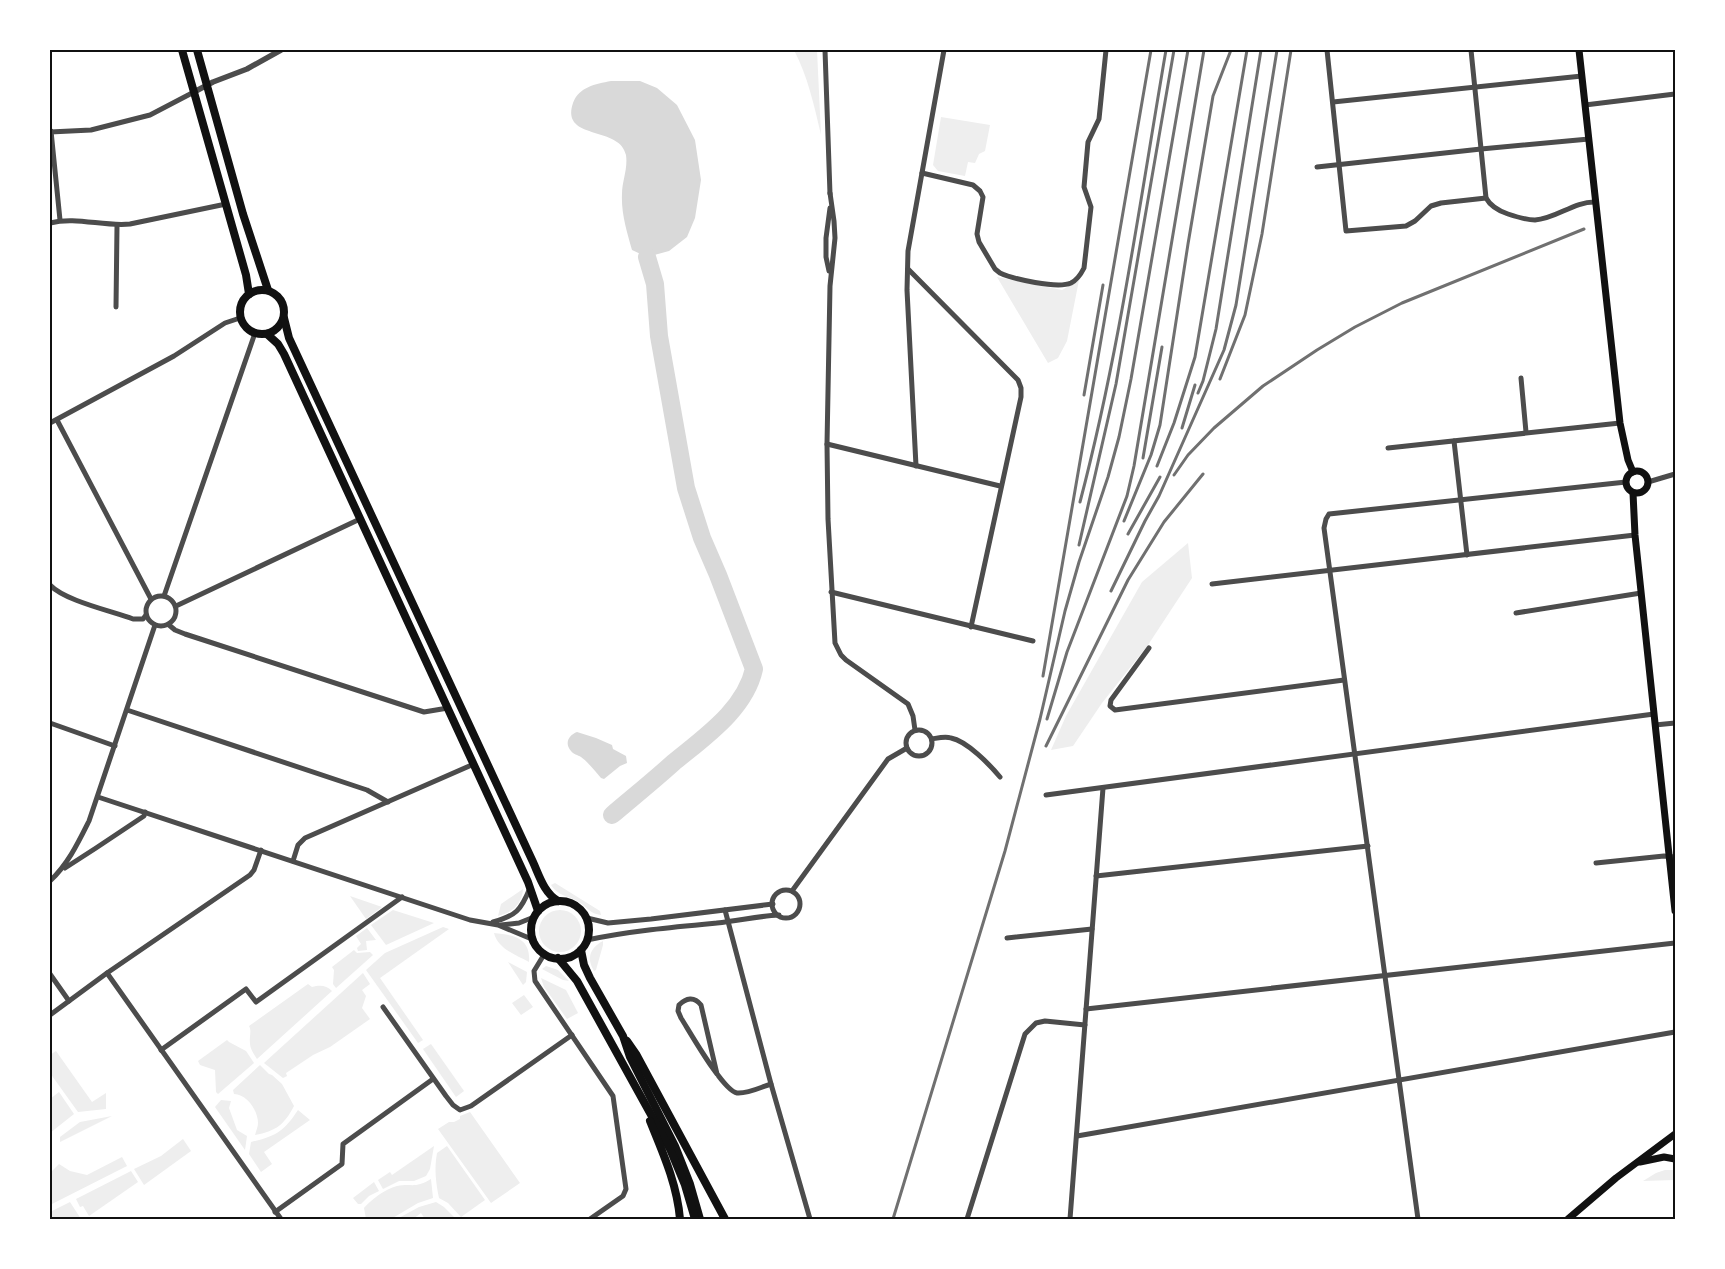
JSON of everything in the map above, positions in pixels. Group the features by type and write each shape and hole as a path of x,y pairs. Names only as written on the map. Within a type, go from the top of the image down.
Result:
{"main road":[{"path":"182,50 246,275 249,294"},
{"path":"197,50 253,248 268,290"},
{"path":"1579,50 1620,423 1628,460 1633,472"},
{"path":"267,334 278,344 284,354 530,888 536,914 532,930 534,940 544,954 558,958 568,958 581,950 587,940 589,926 587,918 582,910 575,905 552,898 547,891 289,338 283,304 274,293 268,290 255,290 240,305 240,318 244,325 255,333 267,334 278,328 284,318"},
{"path":"1633,472 1643,473 1648,482 1644,491 1634,493 1629,490 1626,482 1628,476 1633,472"},
{"path":"1634,493 1635,535 1655,725 1672,857 1675,911"},
{"path":"536,914 547,904 558,901"},
{"path":"581,950 584,965 590,978 623,1036 636,1054 725,1219"},
{"path":"558,958 577,981 670,1149 695,1219"},
{"path":"623,1036 630,1057 675,1146 690,1184 700,1219"},
{"path":"634,1085 673,1180 678,1198 680,1219"},
{"path":"1568,1219 1675,1134"},
{"path":"1637,1163 1664,1157 1675,1159"}],"street":[{"path":"60,220 51,132 91,130 150,115 281,50"},
{"path":"824,50 830,193 835,238 830,286 827,444 828,519 835,643 841,655 908,704 913,716 915,730"},
{"path":"916,466 907,290 910,233 944,50"},
{"path":"922,174 973,185 980,191 983,197 977,234 979,242 995,269 1004,275 1037,282 1062,285 1071,283 1080,276 1084,268 1091,207 1084,187 1088,142 1099,119 1106,50"},
{"path":"1327,50 1346,231 1406,226 1415,221 1431,206 1441,203 1486,198"},
{"path":"1471,50 1486,198 1492,207 1530,220 1545,218 1577,205 1596,202"},
{"path":"1333,102 1582,76"},
{"path":"1585,105 1675,94"},
{"path":"1317,167 1589,139"},
{"path":"830,193 826,238 830,286"},
{"path":"50,223 60,220 117,226 226,204"},
{"path":"116,307 117,226"},
{"path":"908,269 1018,380 1021,388 1021,397 1000,486 971,627"},
{"path":"50,423 174,356 224,323 240,318"},
{"path":"164,596 255,333"},
{"path":"1521,378 1526,432"},
{"path":"57,420 151,599"},
{"path":"1388,448 1620,423"},
{"path":"1454,441 1467,555"},
{"path":"827,444 1000,486"},
{"path":"1648,482 1675,474"},
{"path":"1418,1219 1324,528 1326,519 1329,514 1626,482"},
{"path":"176,606 360,519"},
{"path":"1212,584 1635,535"},
{"path":"50,585 60,593 73,599 134,618 143,619 146,615"},
{"path":"831,592 1033,641"},
{"path":"1516,613 1641,593"},
{"path":"164,596 176,606 176,617 169,625 162,627 154,626 148,620 146,609 151,599 164,596"},
{"path":"169,625 175,630 186,634 424,712 448,708"},
{"path":"62,869 82,836 98,797 154,626"},
{"path":"1149,648 1111,700 1110,706 1115,710 1344,680"},
{"path":"127,710 367,790 388,802"},
{"path":"1046,795 1654,714"},
{"path":"50,723 115,746"},
{"path":"1655,725 1675,723"},
{"path":"915,730 924,730 932,739 931,749 925,754 917,756 912,754 907,748 908,735 915,730"},
{"path":"932,739 954,738 984,759 1000,776"},
{"path":"792,891 888,759 907,748"},
{"path":"293,861 298,845 305,838 474,764"},
{"path":"1070,1219 1103,788"},
{"path":"98,797 470,920 498,925 534,940"},
{"path":"50,881 62,869 144,816 145,812"},
{"path":"1096,876 1368,846"},
{"path":"50,1015 107,973 250,875 254,870 261,850"},
{"path":"1596,863 1664,856 1672,857"},
{"path":"490,923 505,919 518,911 524,903 530,888"},
{"path":"783,890 792,891 800,899 800,907 795,914 787,918 775,912 773,904 775,895 779,892 783,890"},
{"path":"161,1050 246,988 256,1002 402,897"},
{"path":"587,918 608,923 773,904"},
{"path":"725,910 771,1084 810,1219"},
{"path":"498,925 519,923 536,914"},
{"path":"587,940 642,931 779,915"},
{"path":"1007,938 1092,929"},
{"path":"1086,1009 1675,943"},
{"path":"544,954 534,971 535,981 613,1096 626,1184 623,1196 590,1219"},
{"path":"107,973 281,1219"},
{"path":"50,974 69,1001"},
{"path":"716,1074 701,1005 692,998 683,1001 678,1005 681,1018 716,1074 728,1089 736,1093 746,1092 771,1084"},
{"path":"382,1007 433,1079 453,1105 460,1110 467,1109 572,1035"},
{"path":"968,1219 1025,1034 1036,1023 1085,1025"},
{"path":"1076,1136 1675,1032"},
{"path":"276,1212 342,1164 343,1144 433,1079"}],"shaded area":[{"path":"794,50 817,50 821,135 807,81"},
{"path":"611,81 640,81 657,88 677,105 695,140 701,180 695,218 687,237 669,251 647,257 632,250 622,208 626,155 621,146 613,140 582,128 575,123 571,115 573,103 579,93 588,87"},
{"path":"941,117 990,125 985,151 979,154 975,163 968,162 965,176 938,171 933,165"},
{"path":"997,277 1062,290 1079,280 1067,341 1058,358 1048,363"},
{"path":"1188,543 1192,578 1148,645 1102,703 1073,746 1051,750 1066,716 1142,582"},
{"path":"577,732 612,745 613,749 626,756 627,763 620,766 604,779 601,778 587,762 569,748 568,740"},
{"path":"555,883 600,911 601,915 594,913 579,902 554,889 551,885"},
{"path":"523,889 521,899 515,907 508,913 498,916 501,904"},
{"path":"350,896 382,907 366,919"},
{"path":"393,910 434,923 386,945 371,925"},
{"path":"564,910 572,913 578,919 581,931 578,943 572,949 556,952 548,949 542,943 539,927 542,919 548,913"},
{"path":"443,927 449,929 380,978 423,1040 418,1043 366,970 385,953"},
{"path":"367,928 376,940 366,941 367,950 358,951 357,948 361,944 356,936"},
{"path":"494,933 520,939 527,948 529,962 503,947 496,939"},
{"path":"603,941 596,970 594,971 590,962 592,950"},
{"path":"354,950 357,953 370,952 373,955 336,988 333,984 334,970 332,967"},
{"path":"508,962 527,972 526,982 523,985"},
{"path":"546,966 558,970 569,981 563,980 542,969"},
{"path":"363,973 370,984 362,990 366,996 362,1008 370,1019 330,1047 313,1055 286,1073 287,1076 283,1078 264,1063"},
{"path":"541,978 566,990 578,1013 567,1019 544,987"},
{"path":"308,984 312,987 325,987 332,991 257,1059 251,1047 249,1026"},
{"path":"524,995 533,1007 521,1015 512,1003"},
{"path":"227,1040 246,1051 254,1063 218,1094 216,1092 215,1070 200,1065 198,1061"},
{"path":"431,1044 464,1091 456,1097 423,1049"},
{"path":"56,1051 92,1102 106,1093 106,1109 78,1112 50,1073 50,1055"},
{"path":"260,1065 282,1084 294,1106 287,1118 279,1126 255,1135 258,1123 256,1113 247,1100 234,1094 233,1090"},
{"path":"59,1092 74,1114 50,1133 50,1099"},
{"path":"221,1100 231,1101 229,1108 237,1130 247,1136 245,1150 215,1107"},
{"path":"298,1110 310,1120 264,1152 272,1164 261,1172 249,1154 251,1142 279,1132"},
{"path":"470,1112 520,1183 491,1203 438,1129"},
{"path":"112,1116 60,1142 60,1137 80,1122"},
{"path":"183,1139 191,1151 144,1185 134,1169 161,1156"},
{"path":"434,1146 430,1169 426,1176 414,1181 399,1181 383,1189 378,1180 390,1172 392,1175"},
{"path":"447,1146 485,1200 461,1217 448,1203 439,1198 436,1176 437,1153"},
{"path":"122,1157 127,1166 50,1205 50,1173 59,1164 70,1171 87,1175"},
{"path":"1665,1170 1675,1170 1675,1180 1643,1181 1656,1173"},
{"path":"131,1171 138,1182 89,1216 83,1206 80,1207 76,1199"},
{"path":"431,1179 433,1198 418,1203 391,1219 366,1219 364,1208 383,1192 392,1187 417,1185"},
{"path":"374,1182 379,1191 369,1196 361,1204 358,1204 353,1198"},
{"path":"70,1202 81,1219 50,1219 50,1212"},
{"path":"436,1202 456,1219 425,1219 421,1213 413,1219 397,1219 419,1207"}],"waterway":[{"path":"612,815 721,722 742,697 754,669 702,538 686,488 659,336 655,284 647,257"}],"railway":[{"path":"1043,676 1151,50"},
{"path":"1080,502 1094,446 1117,334 1166,50"},
{"path":"1079,545 1116,384 1174,50"},
{"path":"893,1219 1005,851 1040,719 1065,611 1119,437 1131,379 1188,50"},
{"path":"1047,719 1067,652 1127,496 1134,466 1204,50"},
{"path":"1124,521 1151,455 1160,425 1213,96 1231,50"},
{"path":"1157,466 1174,423 1195,357 1247,50"},
{"path":"1198,393 1203,381 1216,329 1261,50"},
{"path":"1111,591 1159,496 1224,350 1236,305 1277,50"},
{"path":"1220,379 1245,315 1262,234 1291,50"},
{"path":"1174,475 1188,455 1214,428 1263,386 1355,327 1402,303 1584,229"},
{"path":"1084,395 1103,285"},
{"path":"1143,458 1162,347"},
{"path":"1182,428 1195,385"},
{"path":"1046,746 1128,580 1164,522 1203,474"},
{"path":"1128,534 1160,477"}]}
